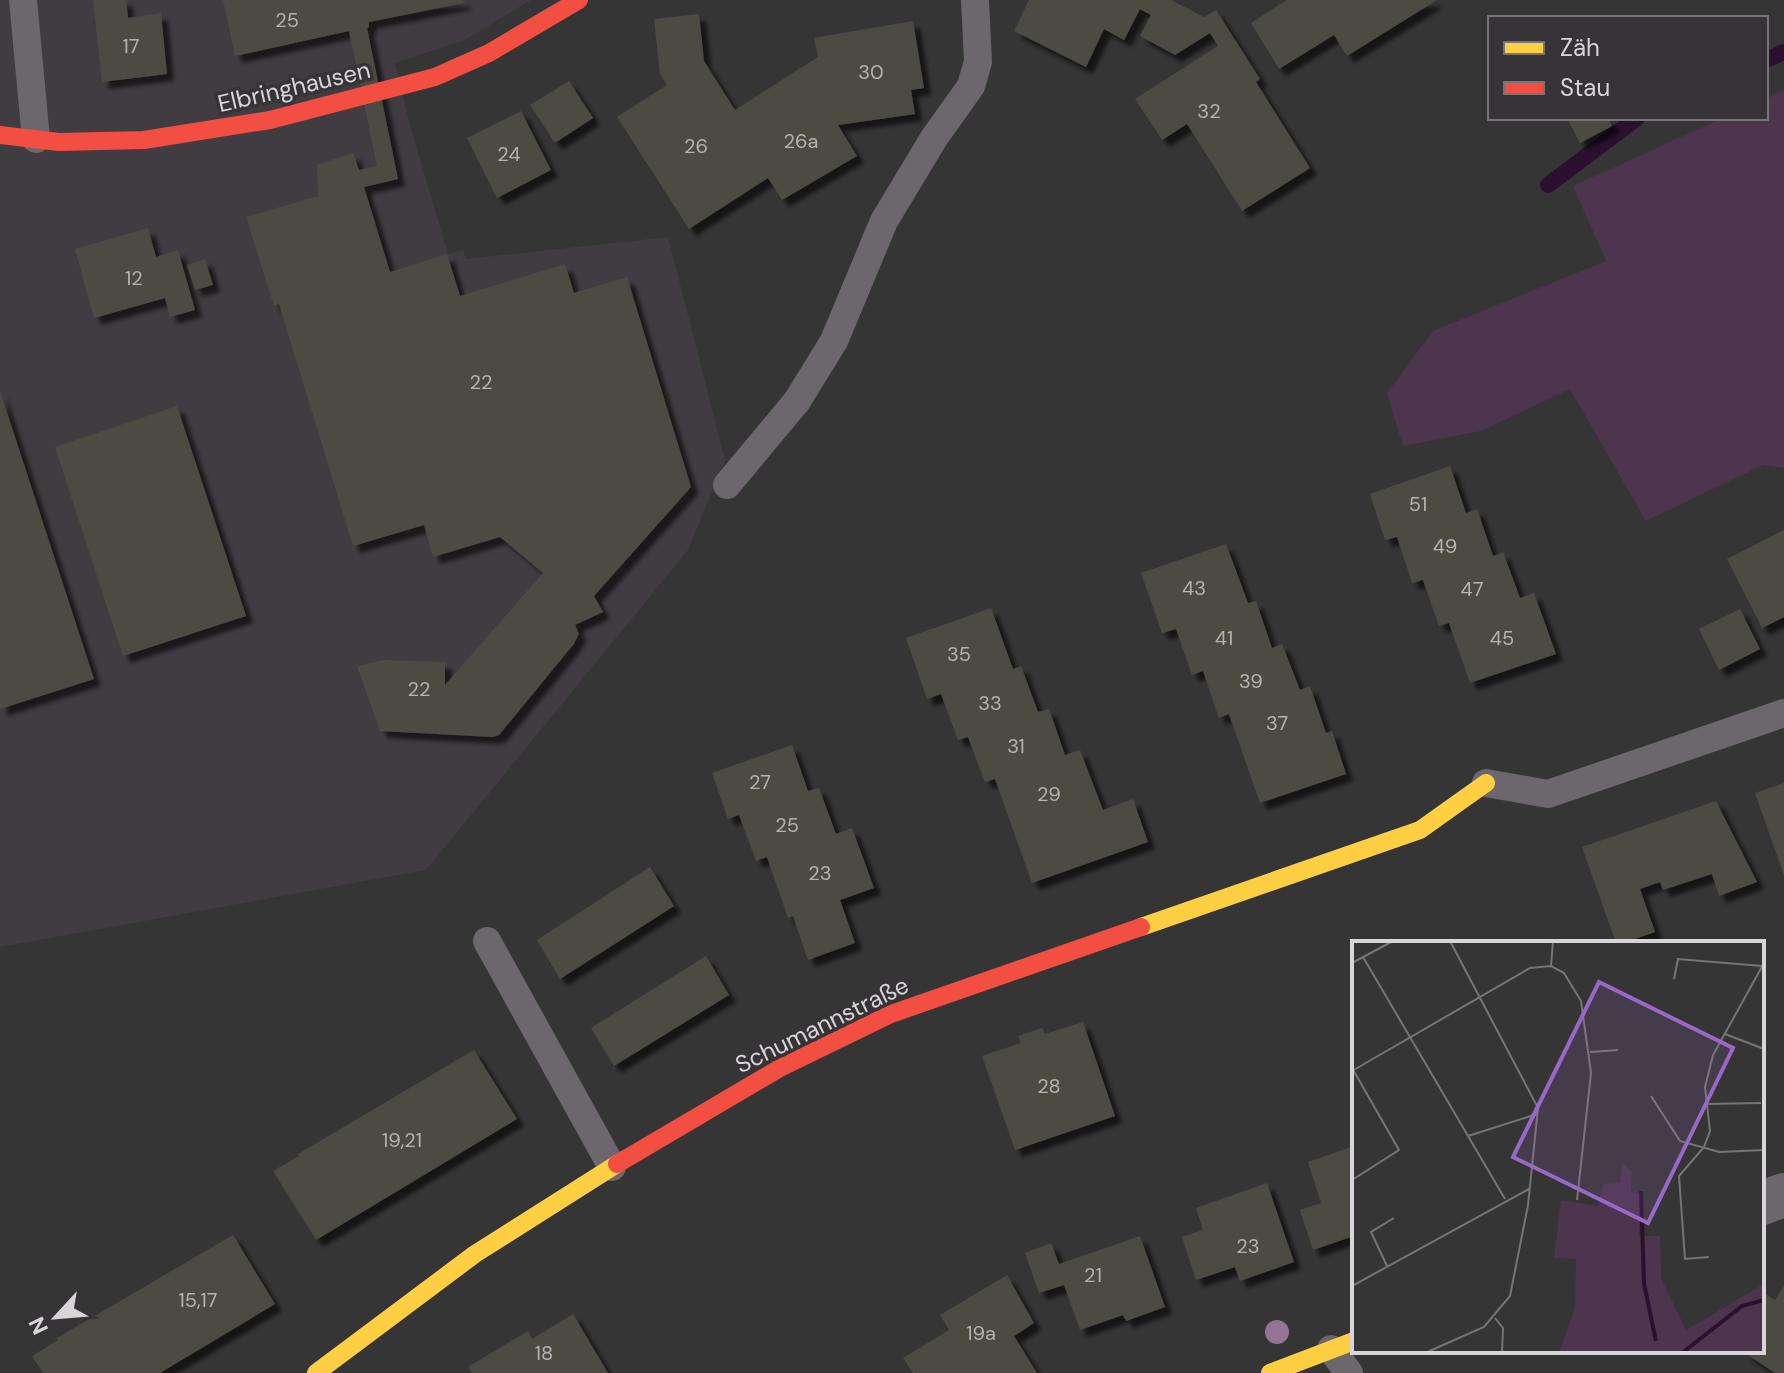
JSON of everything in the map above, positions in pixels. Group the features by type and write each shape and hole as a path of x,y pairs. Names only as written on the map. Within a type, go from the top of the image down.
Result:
{"street":[{"name":"Elbringhausen","path":"0,135 59,142 144,140 270,120 435,77 489,53 579,0"},
{"name":"Schumannstraße","path":"316,1373 475,1254 612,1167 780,1068 891,1014 1420,830 1486,783"},
{"path":"1764,1202 1784,1195"},
{"path":"1270,1373 1342,1345"}],"lane":[{"path":"23,0 36,139"},
{"path":"727,485 797,401 826,353 884,221 934,138 971,86 978,62 975,0"},
{"path":"1486,783 1548,794 1784,713"},
{"path":"487,941 612,1167"},
{"path":"1342,1345 1349,1373"}],"shaded area":[{"path":"0,0 531,0 465,40 395,63 448,254 463,250 466,259 668,237 725,460 688,550 426,870 0,947"},
{"path":"1784,90 1784,468 1763,465 1646,521 1570,389 1481,431 1403,446 1387,393 1433,331 1606,261 1573,186 1719,120 1768,120 1768,98"}],"building":[{"path":"93,0 126,0 128,18 161,13 167,74 102,82"},
{"path":"223,0 463,0 464,3 369,22 367,28 398,179 364,187 390,272 447,254 460,296 565,264 574,293 627,277 691,487 594,596 603,612 575,625 579,634 573,645 499,735 380,731 357,666 383,660 445,662 445,685 543,573 500,537 433,557 424,525 353,546 279,304 274,306 246,217 318,196 317,165 353,153 359,170 377,166 349,31 235,56"},
{"path":"1029,0 1171,0 1204,17 1216,10 1260,79 1256,82 1310,168 1242,211 1187,124 1162,140 1135,99 1218,46 1210,33 1175,55 1140,36 1151,15 1140,9 1124,40 1104,29 1086,67 1014,31"},
{"path":"1287,0 1437,0 1347,56 1334,35 1279,69 1251,23"},
{"path":"699,14 704,61 735,110 818,57 814,38 913,21 924,88 911,90 915,114 838,125 857,156 782,200 768,178 689,229 617,117 667,85 660,74 654,19"},
{"path":"569,81 593,118 555,143 530,105"},
{"path":"521,111 551,170 497,198 467,138"},
{"path":"1568,120 1609,120 1612,126 1580,143"},
{"path":"148,228 156,257 178,250 195,310 170,317 165,298 94,318 75,249"},
{"path":"205,259 213,285 195,290 187,265"},
{"path":"0,391 94,679 0,709"},
{"path":"177,406 246,616 123,656 55,447"},
{"path":"1450,466 1466,513 1477,509 1493,556 1503,552 1520,598 1534,593 1556,654 1470,683 1449,623 1439,626 1423,580 1412,583 1397,537 1385,540 1370,494"},
{"path":"1784,530 1784,617 1762,628 1727,559"},
{"path":"1226,544 1248,603 1256,601 1272,648 1282,644 1300,690 1310,686 1326,733 1332,731 1346,774 1260,803 1229,714 1219,718 1203,671 1192,675 1176,629 1162,633 1141,573"},
{"path":"991,608 1013,669 1021,666 1038,712 1049,709 1065,755 1080,750 1103,810 1133,799 1148,842 1032,883 995,779 985,782 968,737 958,740 941,694 927,699 906,638"},
{"path":"1740,609 1760,649 1719,670 1699,629"},
{"path":"792,745 808,791 819,788 836,834 852,828 874,888 840,900 855,943 808,960 793,916 788,918 767,857 756,861 739,815 728,819 712,773"},
{"path":"1784,783 1784,875 1755,793"},
{"path":"1716,801 1757,882 1719,896 1712,874 1663,890 1660,882 1640,889 1655,932 1629,941 1615,941 1582,847"},
{"path":"650,867 674,906 560,979 537,940"},
{"path":"706,956 729,995 614,1066 591,1028"},
{"path":"1083,1022 1115,1116 1015,1150 982,1056 1021,1043 1018,1036 1042,1028 1045,1034"},
{"path":"474,1050 517,1119 316,1240 273,1171"},
{"path":"1352,1147 1352,1237 1313,1250 1300,1210 1321,1203 1308,1162"},
{"path":"1267,1183 1294,1262 1240,1281 1235,1267 1196,1280 1182,1237 1203,1230 1196,1208"},
{"path":"233,1235 275,1304 160,1373 43,1373 32,1356 57,1338"},
{"path":"1140,1236 1165,1307 1126,1321 1123,1315 1080,1330 1064,1285 1039,1293 1025,1253 1051,1243 1059,1264"},
{"path":"1007,1275 1034,1323 1014,1336 1037,1373 913,1373 903,1358 949,1330 940,1315"},
{"path":"1784,1286 1784,1373 1775,1373 1745,1353 1764,1353 1764,1293 1775,1300"},
{"path":"573,1314 608,1373 472,1373 468,1367 528,1331 532,1339"}],"waterway":[{"path":"1768,59 1784,52"},
{"path":"1548,185 1634,120"}],"traffic: slow":[{"path":"1141,927 1420,830 1486,783"},
{"path":"316,1373 475,1254 617,1164"},
{"path":"1270,1373 1352,1342"}],"traffic: jam":[{"path":"0,135 59,142 144,140 270,120 435,77 489,53 579,0"},
{"path":"617,1164 780,1068 891,1014 1141,927"}]}
